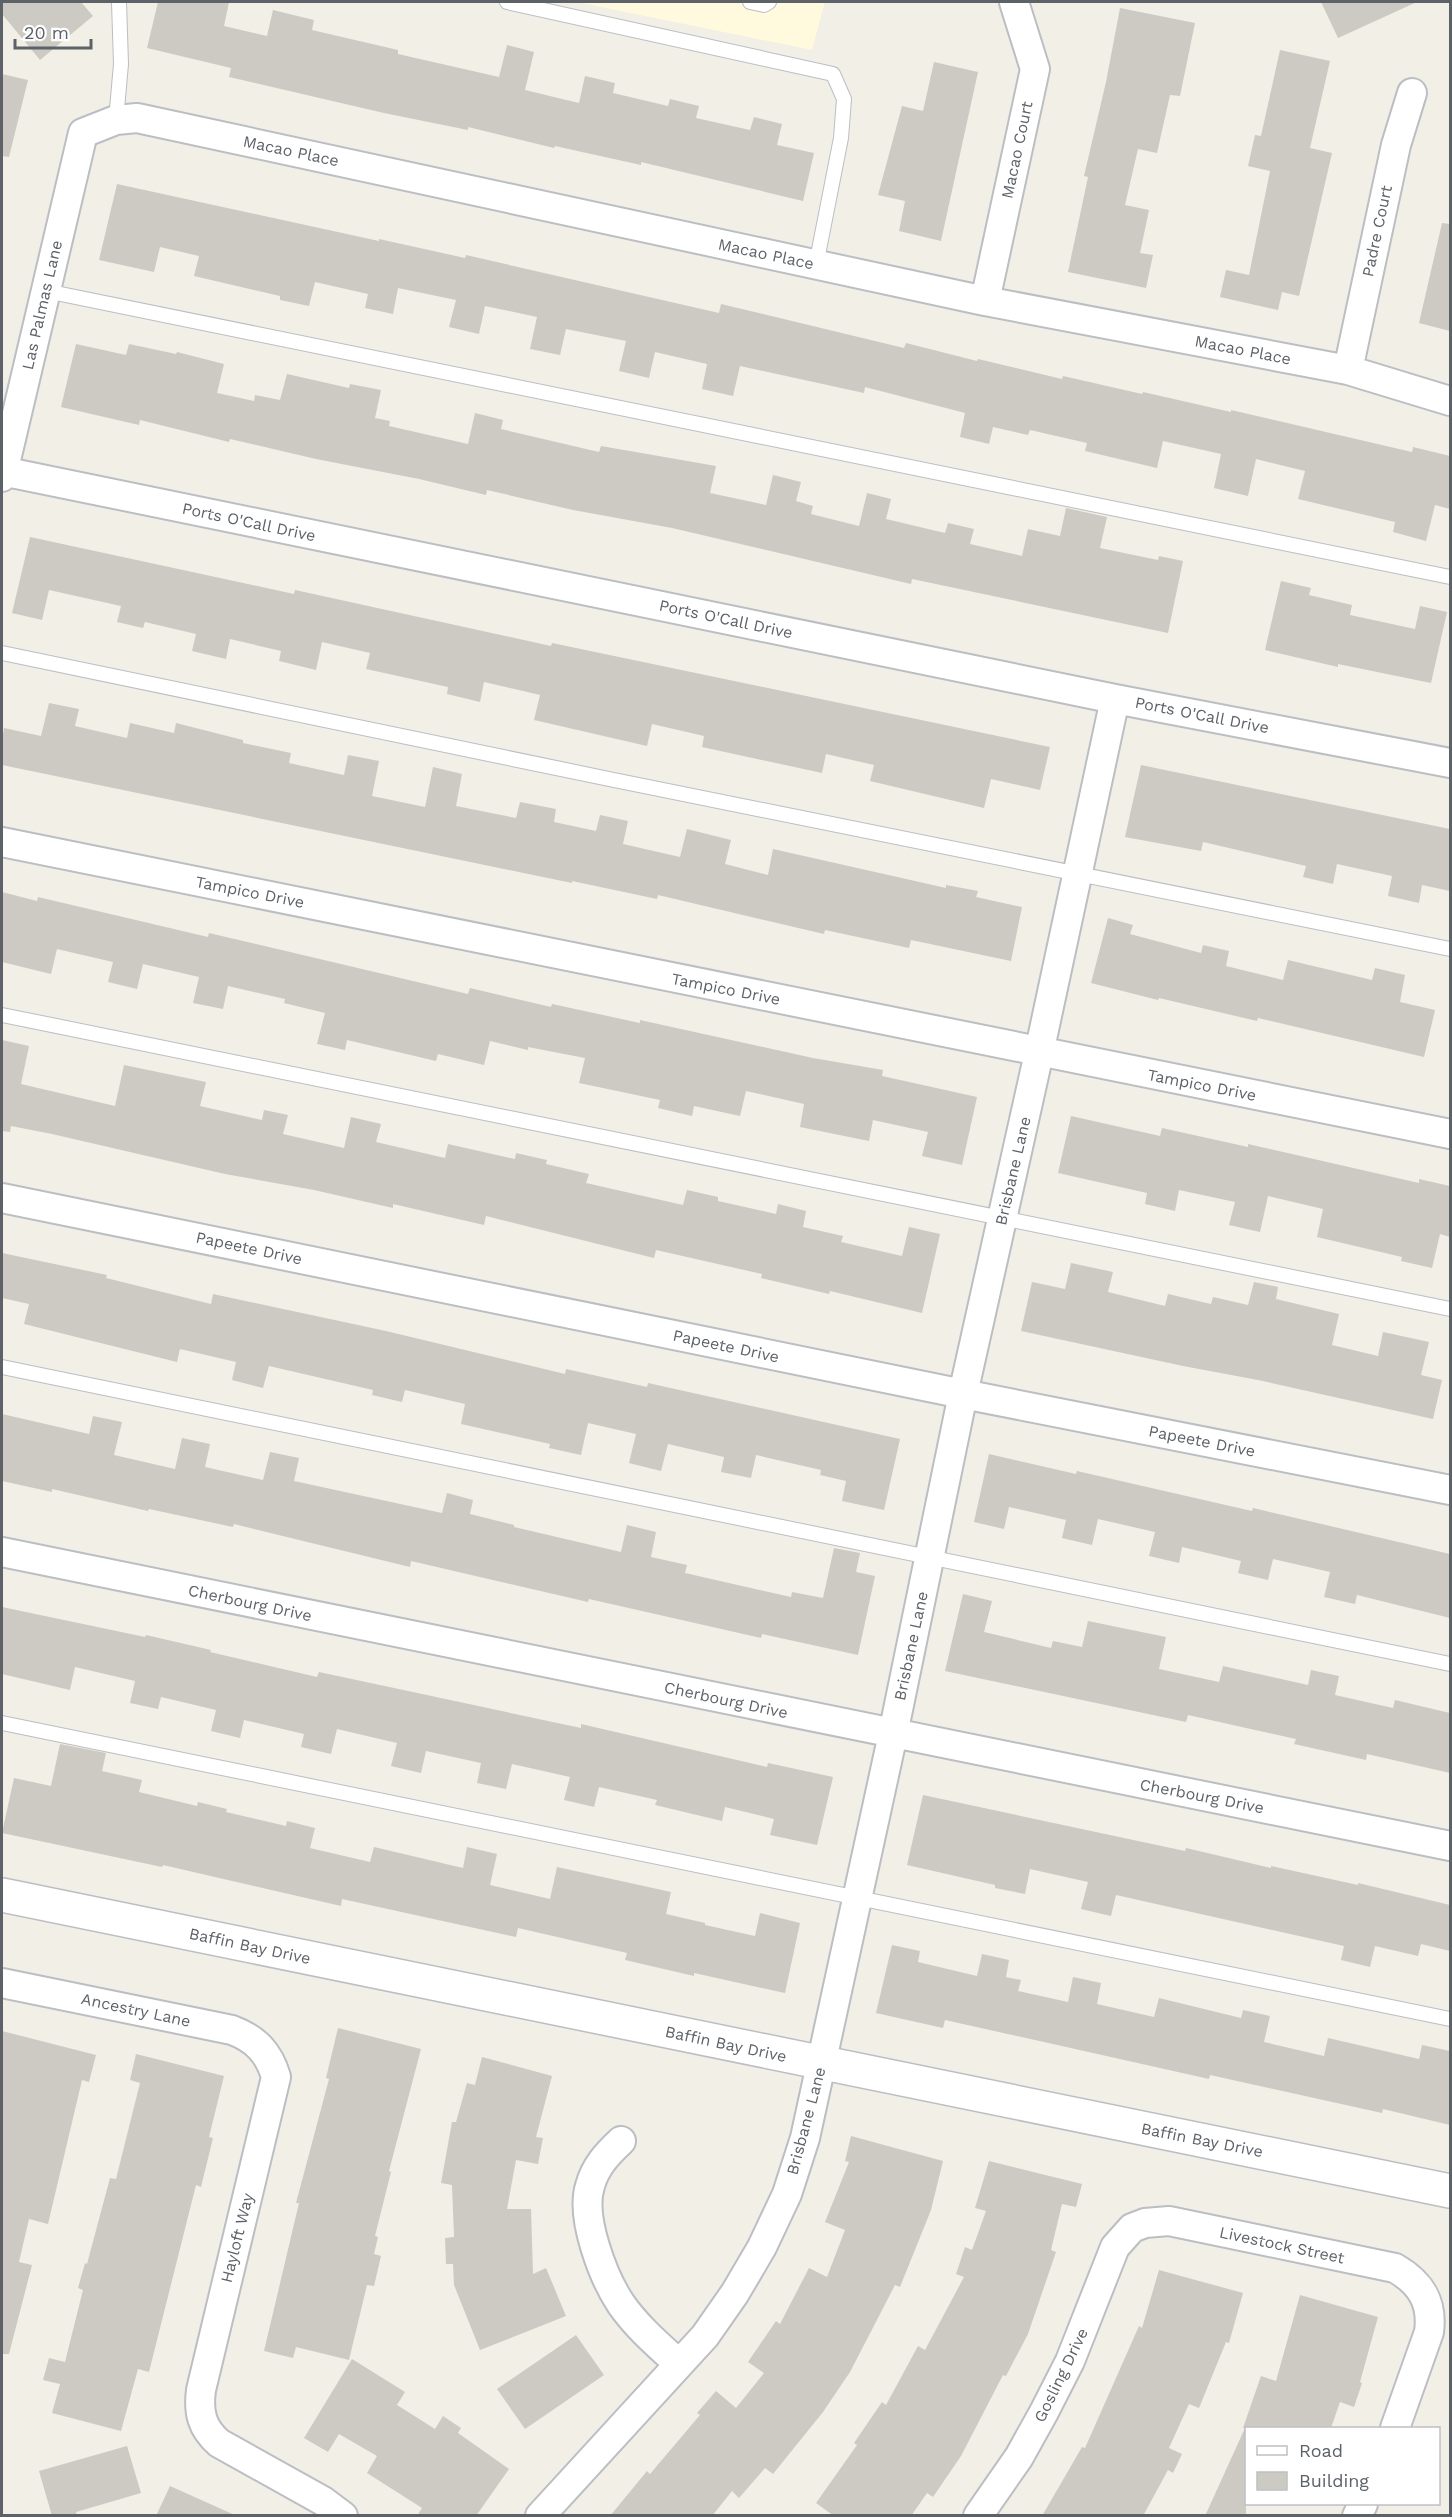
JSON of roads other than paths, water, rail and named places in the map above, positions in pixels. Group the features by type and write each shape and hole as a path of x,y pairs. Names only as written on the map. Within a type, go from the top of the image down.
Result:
{"street":[{"name":"Macao Court","path":"985,301 1035,69 1014,2"},
{"name":"Padre Court","path":"1348,370 1396,145 1412,93"},
{"name":"Macao Place","path":"83,133 116,120 137,118 985,301 1348,370 1450,401"},
{"name":"Las Palmas Lane","path":"2,473 83,133"},
{"name":"Ports O'Call Drive","path":"2,473 1115,699 1450,763"},
{"name":"Brisbane Lane","path":"540,2516 705,2336 735,2293 762,2247 787,2194 805,2138 893,1734 963,1394 1040,1053 1115,699"},
{"name":"Tampico Drive","path":"2,842 1450,1134"},
{"name":"Papeete Drive","path":"2,1198 963,1394 1450,1490"},
{"name":"Cherbourg Drive","path":"2,1552 1450,1846"},
{"name":"Baffin Bay Drive","path":"2,1895 1450,2191"},
{"name":"Ancestry Lane","path":"2,1983 232,2030 246,2035 265,2051"},
{"name":"Hayloft Way","path":"265,2051 276,2077 201,2390 200,2415 209,2434 226,2447 323,2501 343,2516"},
{"path":"621,2141 602,2158 589,2187 588,2209 598,2256 621,2303 651,2338 679,2364"},
{"name":"Livestock Street","path":"1132,2228 1145,2223 1169,2222 1395,2268 1416,2283 1424,2292 1431,2317 1429,2332 1395,2427"},
{"name":"Gosling Drive","path":"978,2516 1019,2457 1044,2412 1070,2361 1115,2247 1132,2228"}],"lane":[{"path":"116,120 121,64 119,2"},
{"path":"507,2 833,74 844,99 842,138 816,265"},
{"path":"750,2 764,5 769,2"},
{"path":"46,291 1450,577"},
{"path":"2,653 621,782 1450,949"},
{"path":"2,1015 1450,1309"},
{"path":"2,1367 1450,1664"},
{"path":"2,1723 1450,2019"}]}
